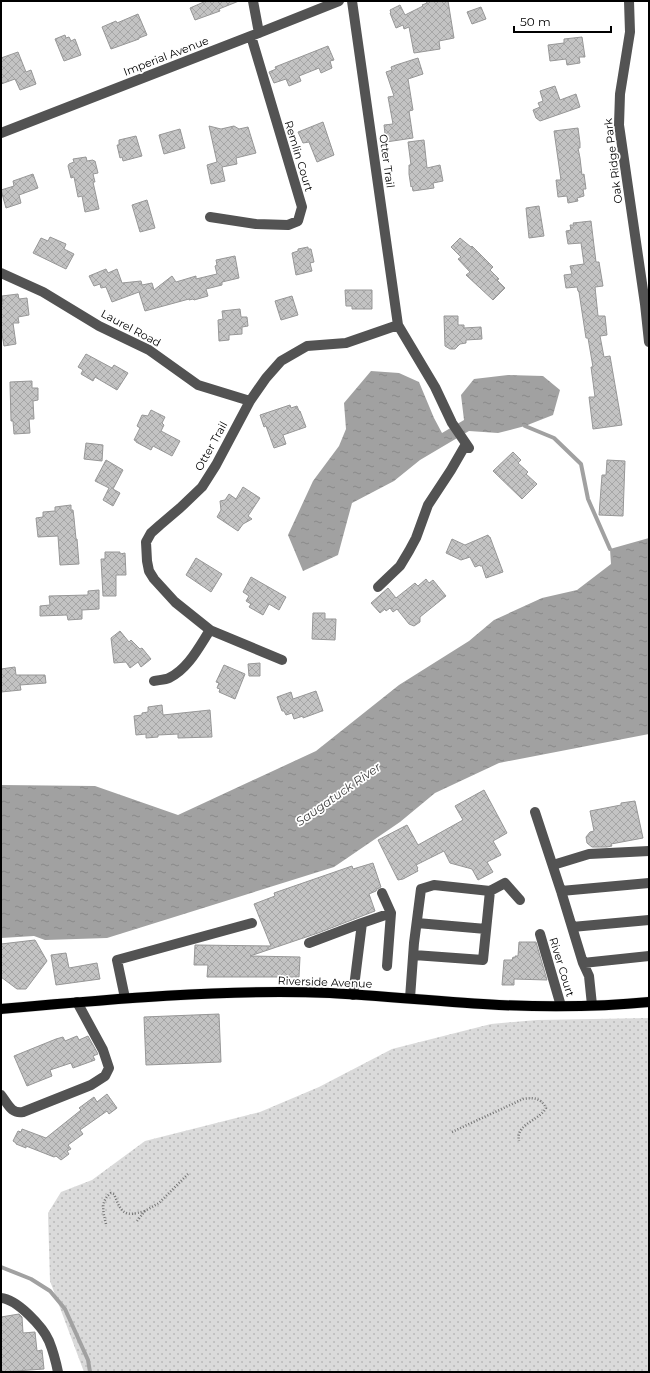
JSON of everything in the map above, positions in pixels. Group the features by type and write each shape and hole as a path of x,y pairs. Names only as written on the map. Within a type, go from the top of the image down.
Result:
{"main road":[{"name":"Riverside Avenue","path":"1,1010 125,998 249,992 353,995 498,1005 561,1006 649,1002"}],"street":[{"path":"253,1 255,35"},
{"name":"Imperial Avenue","path":"1,133 339,1"},
{"name":"Otter Trail","path":"352,1 398,325 435,387 452,423 467,446 428,505 416,538 400,566 378,587"},
{"name":"Oak Ridge Park","path":"629,1 630,32 620,94 619,125 645,304 649,342"},
{"name":"Remlin Court","path":"210,217 256,224 288,225 298,221 302,207 255,35"},
{"name":"Laurel Road","path":"1,273 43,292 99,326 149,350 198,385 250,400"},
{"name":"Otter Trail","path":"282,660 210,630 175,602 154,579 147,562 146,542 151,533 202,487 216,465 250,400 281,361 307,346 346,343 398,325"},
{"path":"154,681 168,679 180,671 194,655 210,630"},
{"path":"535,812 583,963 590,976 592,1005"},
{"path":"553,865 589,854 649,851"},
{"path":"410,998 421,889 434,885 490,891 505,883 520,900"},
{"path":"561,892 649,883"},
{"path":"414,955 483,960 490,891"},
{"path":"382,893 391,913 387,966"},
{"path":"309,943 391,913"},
{"path":"572,927 649,920"},
{"path":"125,998 117,960 252,923"},
{"path":"353,995 362,923"},
{"path":"417,923 486,929"},
{"name":"River Court","path":"540,934 561,1006"},
{"path":"583,963 649,956"},
{"path":"1,1095 12,1110 17,1113 23,1112 91,1085 105,1076 109,1068 103,1050 77,1002"},
{"path":"1,1298 4,1298 28,1313 41,1328 49,1341 58,1372"}],"path":[{"path":"452,1132 524,1099 532,1097 540,1100 544,1103 546,1108 544,1113 521,1129 518,1142"},
{"path":"137,1221 145,1211 158,1203 188,1174"},
{"path":"106,1224 104,1202 110,1193 114,1194 122,1212 127,1214 145,1211"}],"shaded area":[{"path":"649,1018 649,1372 84,1372 50,1281 48,1213 61,1192 92,1180 145,1141 260,1112 319,1087 392,1049 491,1024 537,1020"}],"water":[{"path":"371,371 399,373 419,382 442,433 464,420 461,395 474,379 508,375 543,376 560,390 553,415 525,426 498,433 469,431 420,460 394,481 352,503 338,555 303,571 288,535 313,481 339,446 346,429 344,403"},
{"name":"Saugatuck River","path":"649,538 649,734 499,763 435,793 400,822 334,867 107,938 45,940 34,936 1,938 1,785 95,786 178,815 316,751 399,685 469,641 494,620 542,598 577,590 611,564 610,549"}],"building":[{"path":"206,1 239,1 219,9 220,11 195,20 190,8"},
{"path":"426,1 448,1 454,38 439,41 440,49 414,53 409,27 404,29 403,25 396,28 390,10 400,5 405,15 423,6 422,5 427,3"},
{"path":"481,7 486,19 472,24 467,12"},
{"path":"138,14 147,35 111,49 102,27 116,21 117,23"},
{"path":"65,35 66,38 69,37 71,41 75,39 81,55 64,61 55,39"},
{"path":"582,37 585,57 579,57 580,63 567,65 566,59 550,61 548,45 564,43 564,39"},
{"path":"328,46 334,60 330,61 332,68 321,73 319,68 299,76 301,81 289,86 286,79 274,83 269,72 276,69 275,67"},
{"path":"18,52 26,72 31,70 36,84 20,90 15,79 1,84 1,58"},
{"path":"418,58 423,74 408,79 413,110 409,111 413,138 386,142 384,125 393,124 388,97 394,96 386,72 392,70 391,67"},
{"path":"555,86 560,100 576,94 580,107 540,121 536,118 533,110 540,107 538,103 543,101 540,91"},
{"path":"323,122 334,155 317,162 309,142 303,143 298,132"},
{"path":"209,126 221,129 234,126 239,129 248,127 256,153 236,158 237,164 222,167 225,181 211,184 207,165 217,162"},
{"path":"578,128 580,148 578,148 582,175 584,174 586,189 583,189 584,196 577,198 578,201 568,203 567,196 558,197 556,180 561,180 554,131"},
{"path":"180,129 185,148 164,154 159,135"},
{"path":"136,136 142,156 123,161 122,157 120,158 117,145 119,145 119,140"},
{"path":"424,140 427,168 440,165 443,181 433,183 434,188 413,191 409,174 409,165 411,165 408,142"},
{"path":"86,157 87,161 95,161 98,173 93,174 95,182 93,182 99,209 85,212 82,196 78,197 74,177 71,178 68,166 74,162 73,159"},
{"path":"33,174 38,188 19,195 21,203 6,208 1,190 14,186 13,181"},
{"path":"147,200 155,228 140,232 132,205"},
{"path":"539,206 544,236 529,238 526,208"},
{"path":"591,221 596,262 599,262 603,286 595,287 598,316 605,316 607,335 600,336 604,357 610,356 622,425 593,429 589,397 595,397 591,367 593,367 588,338 586,338 579,292 577,287 566,288 564,275 572,274 570,266 584,264 581,243 568,244 566,231 571,230 570,225 574,225 573,223"},
{"path":"50,237 66,244 64,249 74,254 66,269 33,253 41,238 48,241"},
{"path":"460,238 471,247 472,246 493,267 490,270 505,288 493,300 466,275 470,272 458,259 461,257 451,247"},
{"path":"308,247 308,249 311,249 314,262 310,263 312,271 296,275 292,253 298,251 298,249"},
{"path":"235,256 239,278 222,282 222,285 206,289 208,296 194,300 189,299 145,311 139,292 112,302 106,287 101,288 100,284 94,286 89,276 106,269 108,273 117,269 122,283 141,281 142,285 152,283 154,290 172,276 176,282 196,276 196,279 217,274 215,266 217,265 216,260"},
{"path":"345,290 372,290 372,309 352,309 352,306 346,306"},
{"path":"18,294 19,299 27,298 29,315 18,317 19,323 13,323 16,344 4,346 1,328 1,304 3,304 2,296"},
{"path":"292,296 298,315 281,320 275,301"},
{"path":"240,309 241,317 247,317 248,326 242,327 242,334 229,335 229,340 219,341 218,320 223,319 222,311"},
{"path":"444,316 458,316 458,325 464,325 464,328 481,327 482,339 466,340 466,343 460,344 455,349 450,349 445,346"},
{"path":"86,354 112,368 114,365 128,373 117,390 95,377 93,381 81,374 83,370 78,367"},
{"path":"32,381 32,388 38,388 38,400 33,401 34,419 29,419 30,433 14,434 13,421 11,421 10,382"},
{"path":"290,405 291,408 297,406 306,427 283,435 286,444 274,448 266,426 264,427 260,415"},
{"path":"151,410 165,417 162,423 164,425 161,431 180,441 172,456 153,446 151,450 134,440 140,428 137,426 142,415 148,416"},
{"path":"86,443 103,445 102,461 84,459"},
{"path":"513,452 521,460 518,463 528,472 526,474 537,484 522,499 493,471"},
{"path":"106,460 123,470 113,489 120,493 113,506 103,500 109,488 95,481"},
{"path":"607,460 625,461 623,516 599,515 602,475 606,475"},
{"path":"243,487 260,498 248,516 252,519 243,524 238,531 217,517 221,510 220,501 225,500 229,494 236,499"},
{"path":"71,505 77,539 79,564 60,565 58,536 38,537 36,518 43,517 43,512 55,511 55,507"},
{"path":"488,535 503,572 486,578 482,566 480,565 475,567 470,557 461,560 446,553 452,539 465,545"},
{"path":"105,552 120,552 120,554 125,553 126,575 116,575 116,596 103,596 101,559 105,559"},
{"path":"196,558 222,574 211,592 186,575"},
{"path":"251,577 286,597 279,610 269,604 263,615 249,607 251,604 246,601 249,596 243,592"},
{"path":"426,579 429,583 433,580 446,596 420,617 420,622 414,626 409,624 397,609 393,612 390,608 386,611 385,609 380,613 371,603 388,588 396,598 415,583 418,586"},
{"path":"99,590 99,609 82,610 82,619 68,620 67,615 40,616 40,606 50,605 49,596 88,595 88,591"},
{"path":"313,613 325,613 325,619 336,619 335,640 312,639"},
{"path":"120,631 129,642 131,640 140,649 142,648 151,659 141,667 138,662 130,668 126,662 114,663 111,638"},
{"path":"260,663 260,676 249,676 248,664"},
{"path":"224,665 245,674 235,699 219,692 220,689 217,688 219,683 216,682"},
{"path":"15,667 16,675 45,675 46,683 20,685 21,690 1,692 1,669"},
{"path":"316,691 323,711 303,718 303,716 294,719 292,713 286,715 284,711 282,711 277,697 291,692 293,699"},
{"path":"162,705 163,715 210,710 212,737 178,738 178,734 158,735 158,737 146,738 146,734 136,735 134,716 142,715 142,713 148,712 148,707"},
{"path":"484,790 507,833 493,841 501,855 487,862 493,872 478,880 472,869 450,863 444,851 416,865 418,871 398,880 378,840 407,825 418,845 463,820 455,806"},
{"path":"635,801 643,838 611,844 612,846 607,847 592,847 587,843 586,837 590,832 594,831 590,811"},
{"path":"373,863 381,887 369,894 375,911 318,933 250,956 300,957 299,977 207,977 208,965 194,965 195,945 271,946 254,904 275,896 274,893 352,866 353,869"},
{"path":"35,940 47,961 26,989 17,989 1,977 1,944"},
{"path":"519,942 536,942 547,980 514,979 514,985 502,985 504,960 512,960 513,957 515,958 515,956 518,956"},
{"path":"66,953 69,968 97,963 100,979 56,985 51,955"},
{"path":"219,1014 221,1062 146,1065 144,1017"},
{"path":"77,1036 79,1040 88,1036 98,1054 93,1056 95,1060 73,1068 71,1063 50,1070 52,1076 27,1086 14,1056 56,1039 63,1037 65,1041"},
{"path":"107,1094 117,1108 109,1114 107,1111 80,1130 83,1134 68,1145 71,1149 67,1151 69,1154 61,1160 56,1156 54,1157 26,1146 26,1148 16,1144 13,1141 18,1131 21,1132 22,1129 46,1138 81,1110 79,1108 94,1097 97,1102"},
{"path":"19,1314 22,1317 23,1333 35,1332 37,1351 42,1350 44,1369 1,1372 1,1317"}],"waterway":[{"path":"525,426 554,438 581,464 588,499 610,549"},
{"path":"1,1267 31,1279 50,1291 65,1309 88,1360 90,1372"}]}
